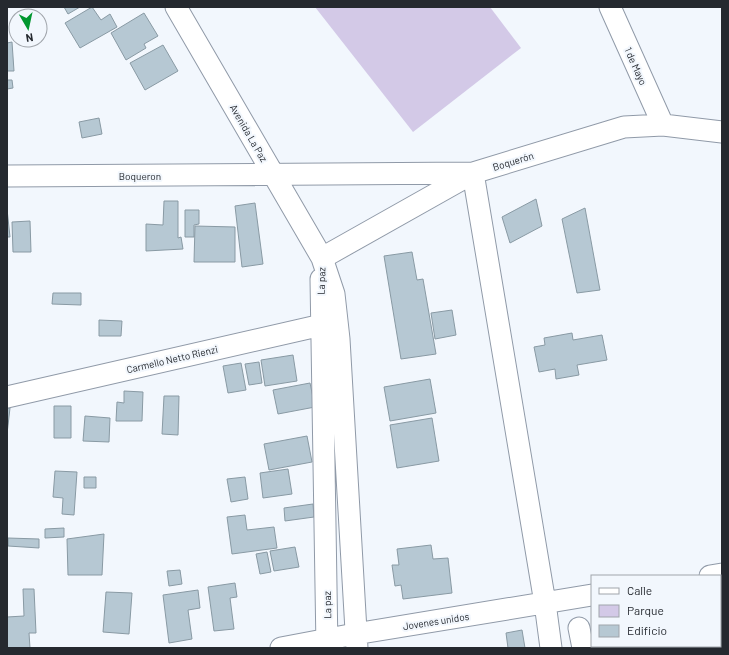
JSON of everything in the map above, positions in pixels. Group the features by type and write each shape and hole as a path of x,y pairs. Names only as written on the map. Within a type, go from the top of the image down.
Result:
{"street":[{"name":"Avenida La Paz","path":"176,7 322,258"},
{"name":"1 de Mayo","path":"610,7 663,125"},
{"name":"Boquerón","path":"322,258 473,173 624,127 663,125 722,132"},
{"name":"Boqueron","path":"7,176 273,176 473,173"},
{"path":"473,173 545,603 551,648"},
{"name":"La paz","path":"322,258 334,294 329,323 327,644"},
{"name":"La paz","path":"329,323 356,641"},
{"name":"Carmello Netto Rienzi","path":"7,397 329,323"},
{"name":"Jovenes unidos","path":"281,648 356,641 591,595"}],"green space":[{"path":"315,7 490,7 521,48 413,132"}],"building":[{"path":"64,7 80,7 68,14"},
{"path":"92,7 101,20 110,14 117,27 80,48 65,23"},
{"path":"144,13 158,36 144,44 146,48 126,60 111,33"},
{"path":"7,43 8,48 12,48 14,71 7,71"},
{"path":"163,45 178,71 145,90 130,63"},
{"path":"7,80 12,80 13,88 7,89"},
{"path":"99,118 102,134 82,138 79,122"},
{"path":"536,199 542,226 510,243 502,217"},
{"path":"164,201 178,201 178,238 181,237 183,249 146,251 146,224 163,225"},
{"path":"255,203 263,264 242,267 235,206"},
{"path":"585,208 600,290 577,293 562,219"},
{"path":"7,209 10,237 7,237"},
{"path":"185,210 199,210 199,224 194,225 194,237 185,237"},
{"path":"30,221 31,252 13,252 12,222"},
{"path":"195,226 235,227 235,262 194,262"},
{"path":"412,252 417,280 423,279 436,354 401,359 384,256"},
{"path":"53,293 81,293 81,305 52,304"},
{"path":"452,310 456,335 435,339 431,313"},
{"path":"99,320 122,321 121,336 99,336"},
{"path":"572,333 573,340 602,335 607,360 577,365 579,375 556,379 555,369 539,372 534,347 545,345 544,338"},
{"path":"293,355 297,381 265,386 261,360"},
{"path":"259,362 262,383 249,385 245,364"},
{"path":"241,363 246,390 228,393 223,366"},
{"path":"430,379 436,413 390,421 384,387"},
{"path":"310,383 315,407 278,414 273,390"},
{"path":"124,391 143,392 142,421 116,421 117,402 124,403"},
{"path":"164,396 179,396 178,435 162,434"},
{"path":"54,406 71,406 71,438 54,438"},
{"path":"7,408 10,408 7,434"},
{"path":"85,416 110,418 109,442 83,441"},
{"path":"432,418 439,461 397,468 390,425"},
{"path":"307,436 312,462 269,470 264,444"},
{"path":"288,469 292,494 263,498 260,473"},
{"path":"55,471 77,472 74,515 62,514 63,498 53,497"},
{"path":"84,477 96,477 96,488 84,488"},
{"path":"245,477 248,499 231,502 227,479"},
{"path":"313,504 314,517 285,521 284,508"},
{"path":"245,515 247,530 274,527 277,548 232,554 227,517"},
{"path":"64,528 64,537 45,538 45,529"},
{"path":"104,534 102,575 68,575 67,539"},
{"path":"8,538 39,539 39,548 8,546"},
{"path":"431,545 433,559 448,558 452,593 403,599 401,585 395,586 392,565 399,565 397,549"},
{"path":"295,547 299,567 274,571 270,551"},
{"path":"267,552 271,572 260,574 256,554"},
{"path":"180,570 182,584 169,586 167,571"},
{"path":"235,583 237,597 230,598 234,629 214,631 208,587"},
{"path":"23,589 34,589 36,633 29,633 30,648 7,648 7,617 24,616"},
{"path":"198,590 200,608 188,610 192,639 169,643 163,595"},
{"path":"106,592 132,593 129,634 103,632"},
{"path":"522,630 525,648 508,648 506,633"},
{"path":"595,647 639,647 639,648"}]}
